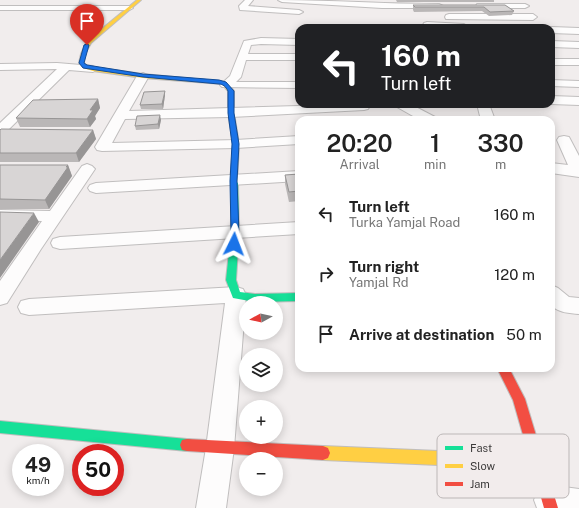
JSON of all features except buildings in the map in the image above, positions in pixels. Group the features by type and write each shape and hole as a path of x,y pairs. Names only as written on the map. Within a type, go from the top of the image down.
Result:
{"main road":[{"path":"139,0 92,38 83,54 81,63 85,67 93,69 143,76 219,82 226,85 231,91 231,113 236,144 234,181 235,233 231,280 236,295 255,298 295,297"},
{"path":"505,372 519,399 529,434"},
{"path":"0,427 220,448 437,458"}],"street":[{"path":"0,8 13,0"},
{"path":"249,0 243,8 309,13"},
{"path":"282,0 382,6 441,4 453,24"},
{"path":"380,16 382,6"},
{"path":"471,6 525,6"},
{"path":"0,8 130,8"},
{"path":"449,17 533,17"},
{"path":"555,30 579,31"},
{"path":"226,85 235,77 247,43 295,42"},
{"path":"555,44 579,44"},
{"path":"0,131 28,103 61,66 83,54"},
{"path":"243,57 295,57"},
{"path":"555,62 579,62"},
{"path":"0,67 61,66 93,69"},
{"path":"143,76 102,147 236,144 295,140"},
{"path":"555,83 579,84"},
{"path":"226,85 295,85"},
{"path":"555,100 579,101"},
{"path":"28,103 44,103"},
{"path":"121,115 231,113 326,108"},
{"path":"409,108 423,116"},
{"path":"0,131 16,132"},
{"path":"579,136 557,140 579,172"},
{"path":"0,297 7,277 56,216 87,169 71,169"},
{"path":"555,169 579,172"},
{"path":"96,188 295,176"},
{"path":"0,215 56,216"},
{"path":"60,243 295,228"},
{"path":"29,307 236,295 220,448 211,508"},
{"path":"555,297 563,304 579,306"},
{"path":"550,504 579,504"}],"traffic: fast":[{"path":"234,183 235,233 231,280 236,295 255,298 295,297"},
{"path":"0,427 187,445"}],"traffic: slow":[{"path":"139,0 89,42 83,54 81,63 85,67 93,69 143,76 224,83 231,91 231,113 236,144 234,183"},
{"path":"323,453 437,458"}],"traffic: jam":[{"path":"505,372 519,399 529,434"},
{"path":"187,445 323,453"},
{"path":"548,498 551,508"}],"route":[{"path":"87,45 81,63 85,67 143,76 219,82 224,83 229,88 231,91 231,113 236,144 234,181 234,244"}]}
